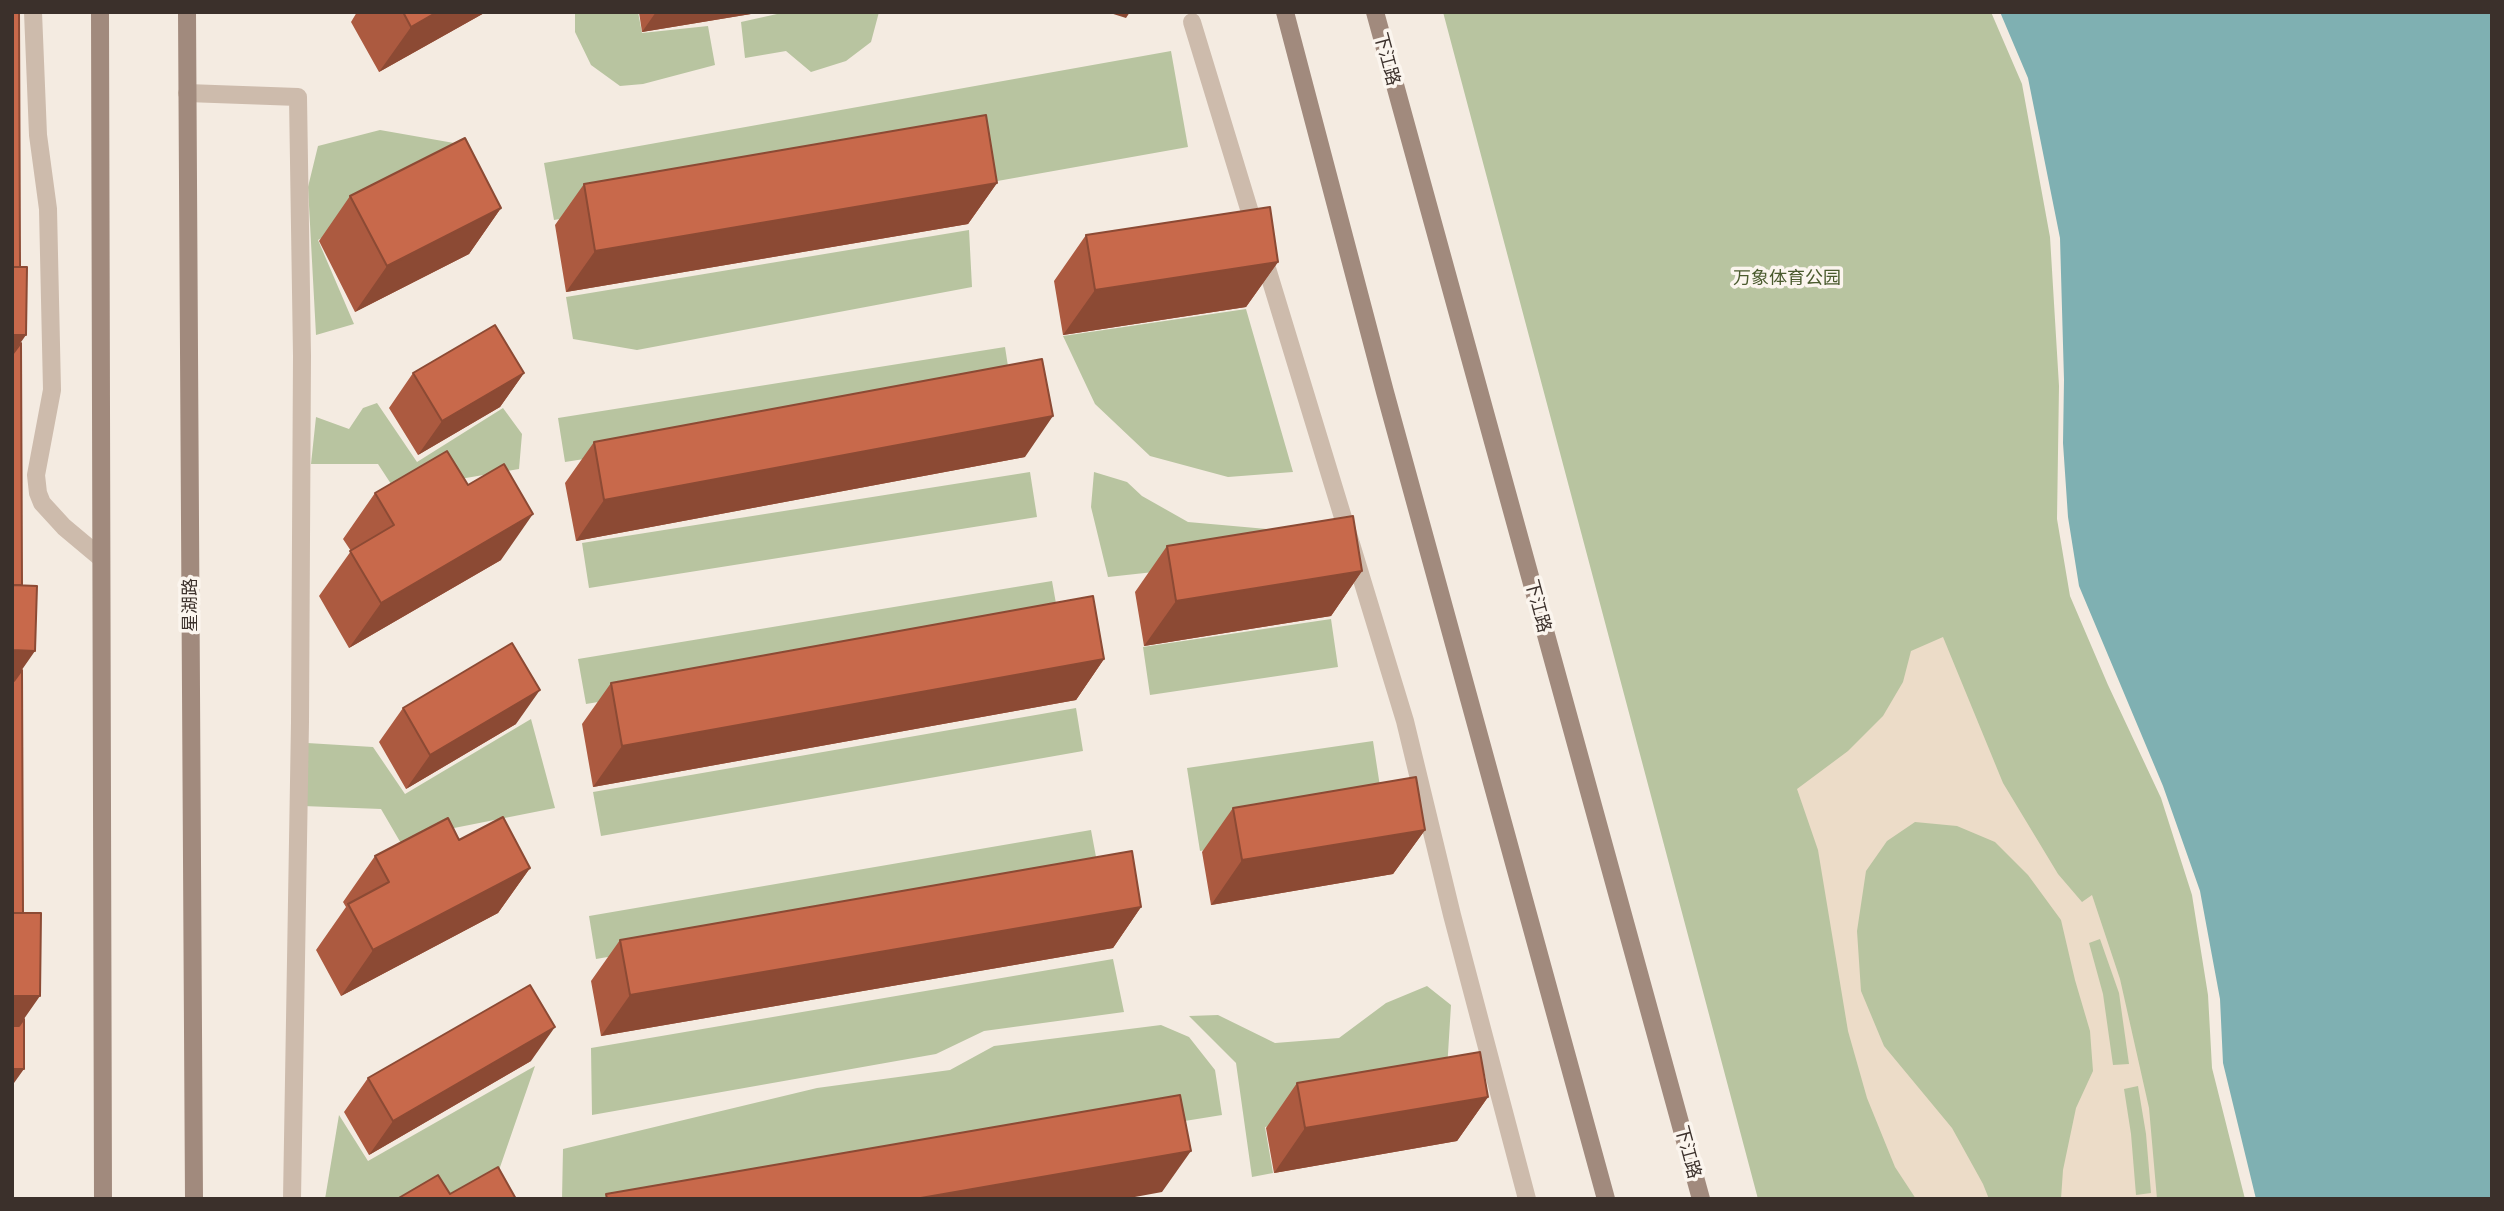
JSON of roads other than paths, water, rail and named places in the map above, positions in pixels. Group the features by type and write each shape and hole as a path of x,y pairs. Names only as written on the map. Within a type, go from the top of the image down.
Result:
{"main road":[{"path":"100,12 103,1199"},
{"name":"星湖路","path":"187,12 194,1199"},
{"path":"1285,12 1385,392 1606,1199"},
{"name":"下江路","path":"1375,12 1701,1199"}],"lane":[{"path":"33,12 38,135 48,209 52,390 36,475 38,493 42,503 64,527 101,558"},
{"path":"1192,22 1405,721 1527,1199"},
{"path":"187,93 298,97 302,369 300,722 292,1199"}],"water":[{"path":"2000,12 2492,12 2492,1199 2256,1199 2223,1063 2220,999 2200,891 2163,786 2079,586 2068,517 2063,443 2060,238 2028,78"}],"park label":[{"name":"万象体育公园","path":"1787,278"}]}
